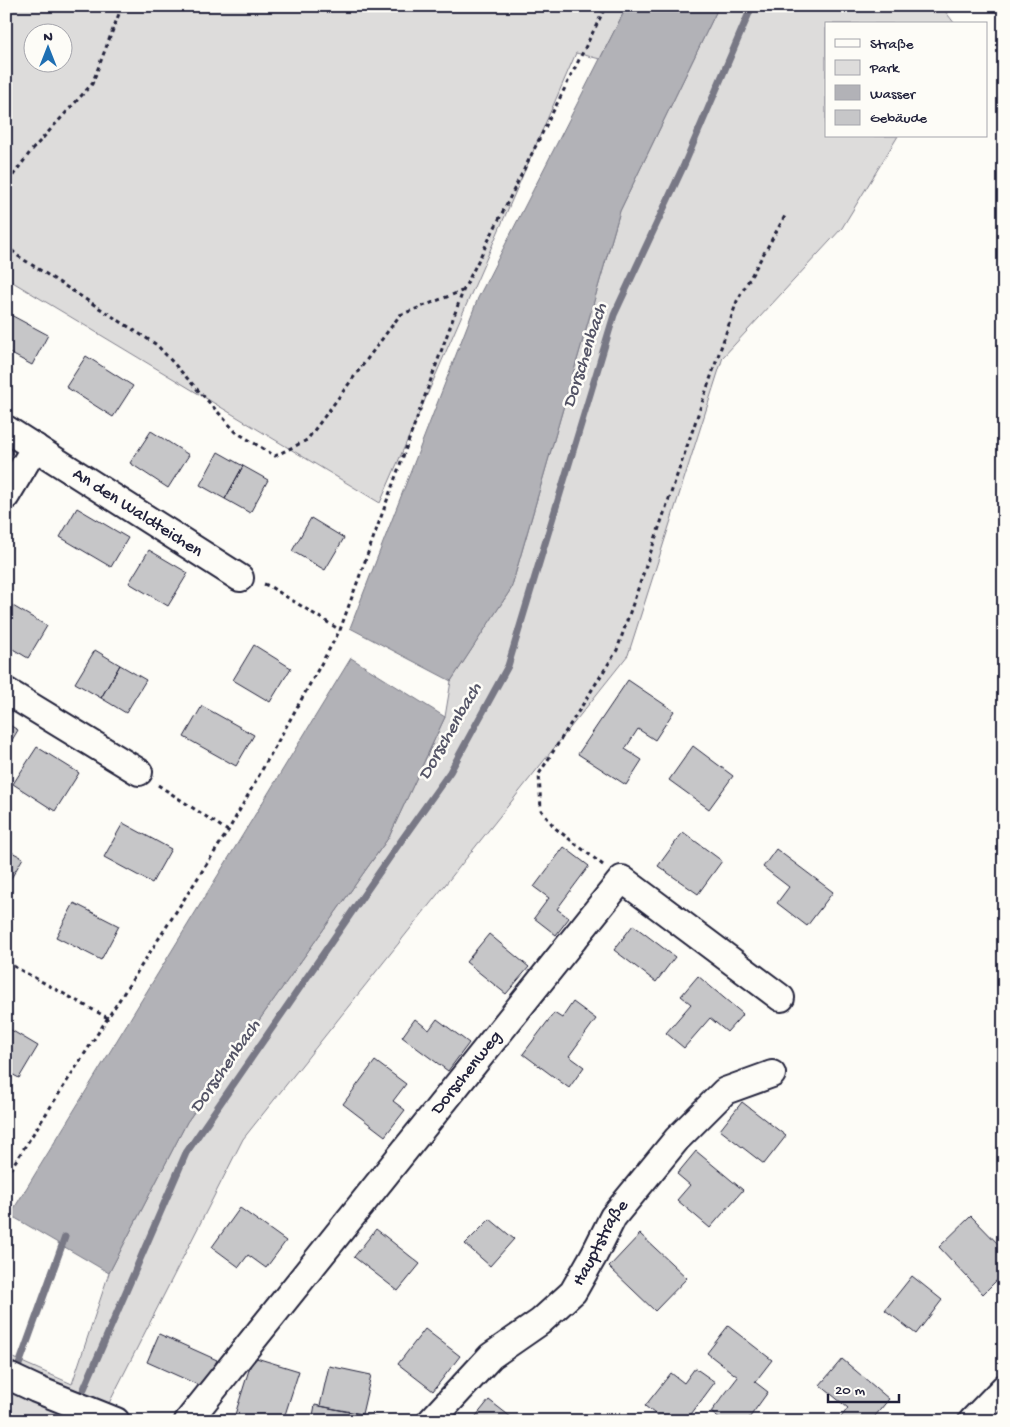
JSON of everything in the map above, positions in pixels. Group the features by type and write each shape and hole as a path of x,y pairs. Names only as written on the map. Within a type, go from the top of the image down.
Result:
{"street":[{"name":"An den Waldteichen","path":"6,429 240,578"},
{"path":"6,496 35,447"},
{"path":"6,691 138,772"},
{"path":"622,879 781,998"},
{"name":"Dorschenweg","path":"188,1421 622,879"},
{"name":"Hauptstraße","path":"431,1421 491,1356 540,1322 573,1292 613,1217 677,1139 725,1091 772,1074"},
{"path":"6,1374 36,1389 116,1421"},
{"path":"972,1421 1004,1388"}],"path":[{"path":"6,190 11,178 31,151 92,84 122,6"},
{"path":"6,1176 228,831 340,630 463,291 606,6"},
{"path":"622,879 555,828 541,810 539,774 618,650 737,301 785,216"},
{"path":"6,244 18,256 157,345 236,432 275,456 307,440 400,316 463,291"},
{"path":"240,578 270,586 340,630"},
{"path":"138,772 228,831"},
{"path":"6,962 108,1018"}],"green space":[{"path":"6,6 627,6 600,59 576,53 380,503 6,278"},
{"path":"719,6 941,6 953,22 825,22 825,138 897,138 842,228 723,357 628,655 243,1139 100,1421 6,1421 6,1355 72,1384 109,1273 187,1122 389,837 445,717 451,681 511,589 620,211"}],"water":[{"path":"627,6 719,6 620,211 511,589 451,681 350,628 478,298"},
{"path":"351,658 445,717 389,837 187,1122 109,1273 10,1215"}],"building":[{"path":"9,314 48,335 32,365 6,351 6,320"},
{"path":"86,356 133,386 113,417 66,387"},
{"path":"151,431 189,455 168,488 130,463"},
{"path":"218,452 243,466 225,499 200,485"},
{"path":"243,466 268,480 250,513 225,499"},
{"path":"77,508 128,538 111,567 60,537"},
{"path":"311,518 344,538 325,570 292,551"},
{"path":"149,550 188,573 168,606 129,583"},
{"path":"6,602 47,626 28,658 6,645"},
{"path":"254,645 291,668 270,702 233,680"},
{"path":"95,650 120,665 101,698 75,683"},
{"path":"120,665 146,680 126,713 101,698"},
{"path":"628,680 674,711 655,740 638,729 625,749 642,760 626,785 578,754"},
{"path":"202,706 254,735 236,766 184,737"},
{"path":"6,723 18,730 6,750"},
{"path":"693,746 733,776 709,809 669,780"},
{"path":"37,747 79,773 55,811 13,784"},
{"path":"123,823 171,849 152,883 104,857"},
{"path":"683,832 722,861 698,894 658,866"},
{"path":"564,847 589,866 557,909 569,918 556,935 534,918 549,898 534,887"},
{"path":"6,849 23,858 6,887"},
{"path":"776,849 833,892 807,926 777,903 789,887 763,867"},
{"path":"74,903 119,926 101,960 56,937"},
{"path":"633,925 675,957 656,982 614,950"},
{"path":"489,934 529,967 506,994 466,962"},
{"path":"698,976 743,1014 727,1032 710,1018 684,1048 666,1033 691,1004 681,996"},
{"path":"573,1002 596,1019 569,1056 584,1067 569,1088 523,1054 554,1013 562,1018"},
{"path":"415,1019 429,1030 437,1019 469,1043 448,1071 402,1037"},
{"path":"6,1027 38,1046 19,1078 6,1071"},
{"path":"375,1061 406,1084 393,1101 405,1110 385,1136 343,1104"},
{"path":"742,1102 786,1136 764,1164 720,1130"},
{"path":"696,1151 743,1190 710,1228 677,1200 690,1185 677,1174"},
{"path":"240,1208 286,1241 266,1268 248,1255 239,1267 212,1247"},
{"path":"971,1216 1004,1250 1004,1285 998,1279 983,1294 939,1247"},
{"path":"490,1219 514,1239 490,1266 465,1244"},
{"path":"376,1229 420,1264 398,1291 354,1257"},
{"path":"640,1234 687,1278 655,1311 609,1267"},
{"path":"912,1276 942,1300 916,1334 885,1310"},
{"path":"728,1326 772,1360 755,1382 768,1392 747,1421 722,1421 711,1412 738,1377 707,1353"},
{"path":"425,1329 460,1356 433,1391 398,1364"},
{"path":"159,1334 217,1360 205,1388 147,1362"},
{"path":"253,1357 299,1371 283,1421 233,1421"},
{"path":"842,1359 889,1399 871,1421 838,1421 848,1408 820,1385"},
{"path":"329,1366 371,1375 362,1414 320,1406"},
{"path":"695,1368 715,1382 686,1421 664,1421 645,1406 671,1373 684,1383"},
{"path":"489,1400 516,1421 472,1421"},
{"path":"315,1405 377,1418 376,1421 312,1421"}],"waterway":[{"name":"Dorschenbach","path":"70,1421 186,1153 450,772 508,666 614,315 684,165 752,6"},
{"name":"Dorschenbach","path":"16,1373 65,1237"},
{"name":"Dorschenbach","path":"6,1399 12,1383"}]}
